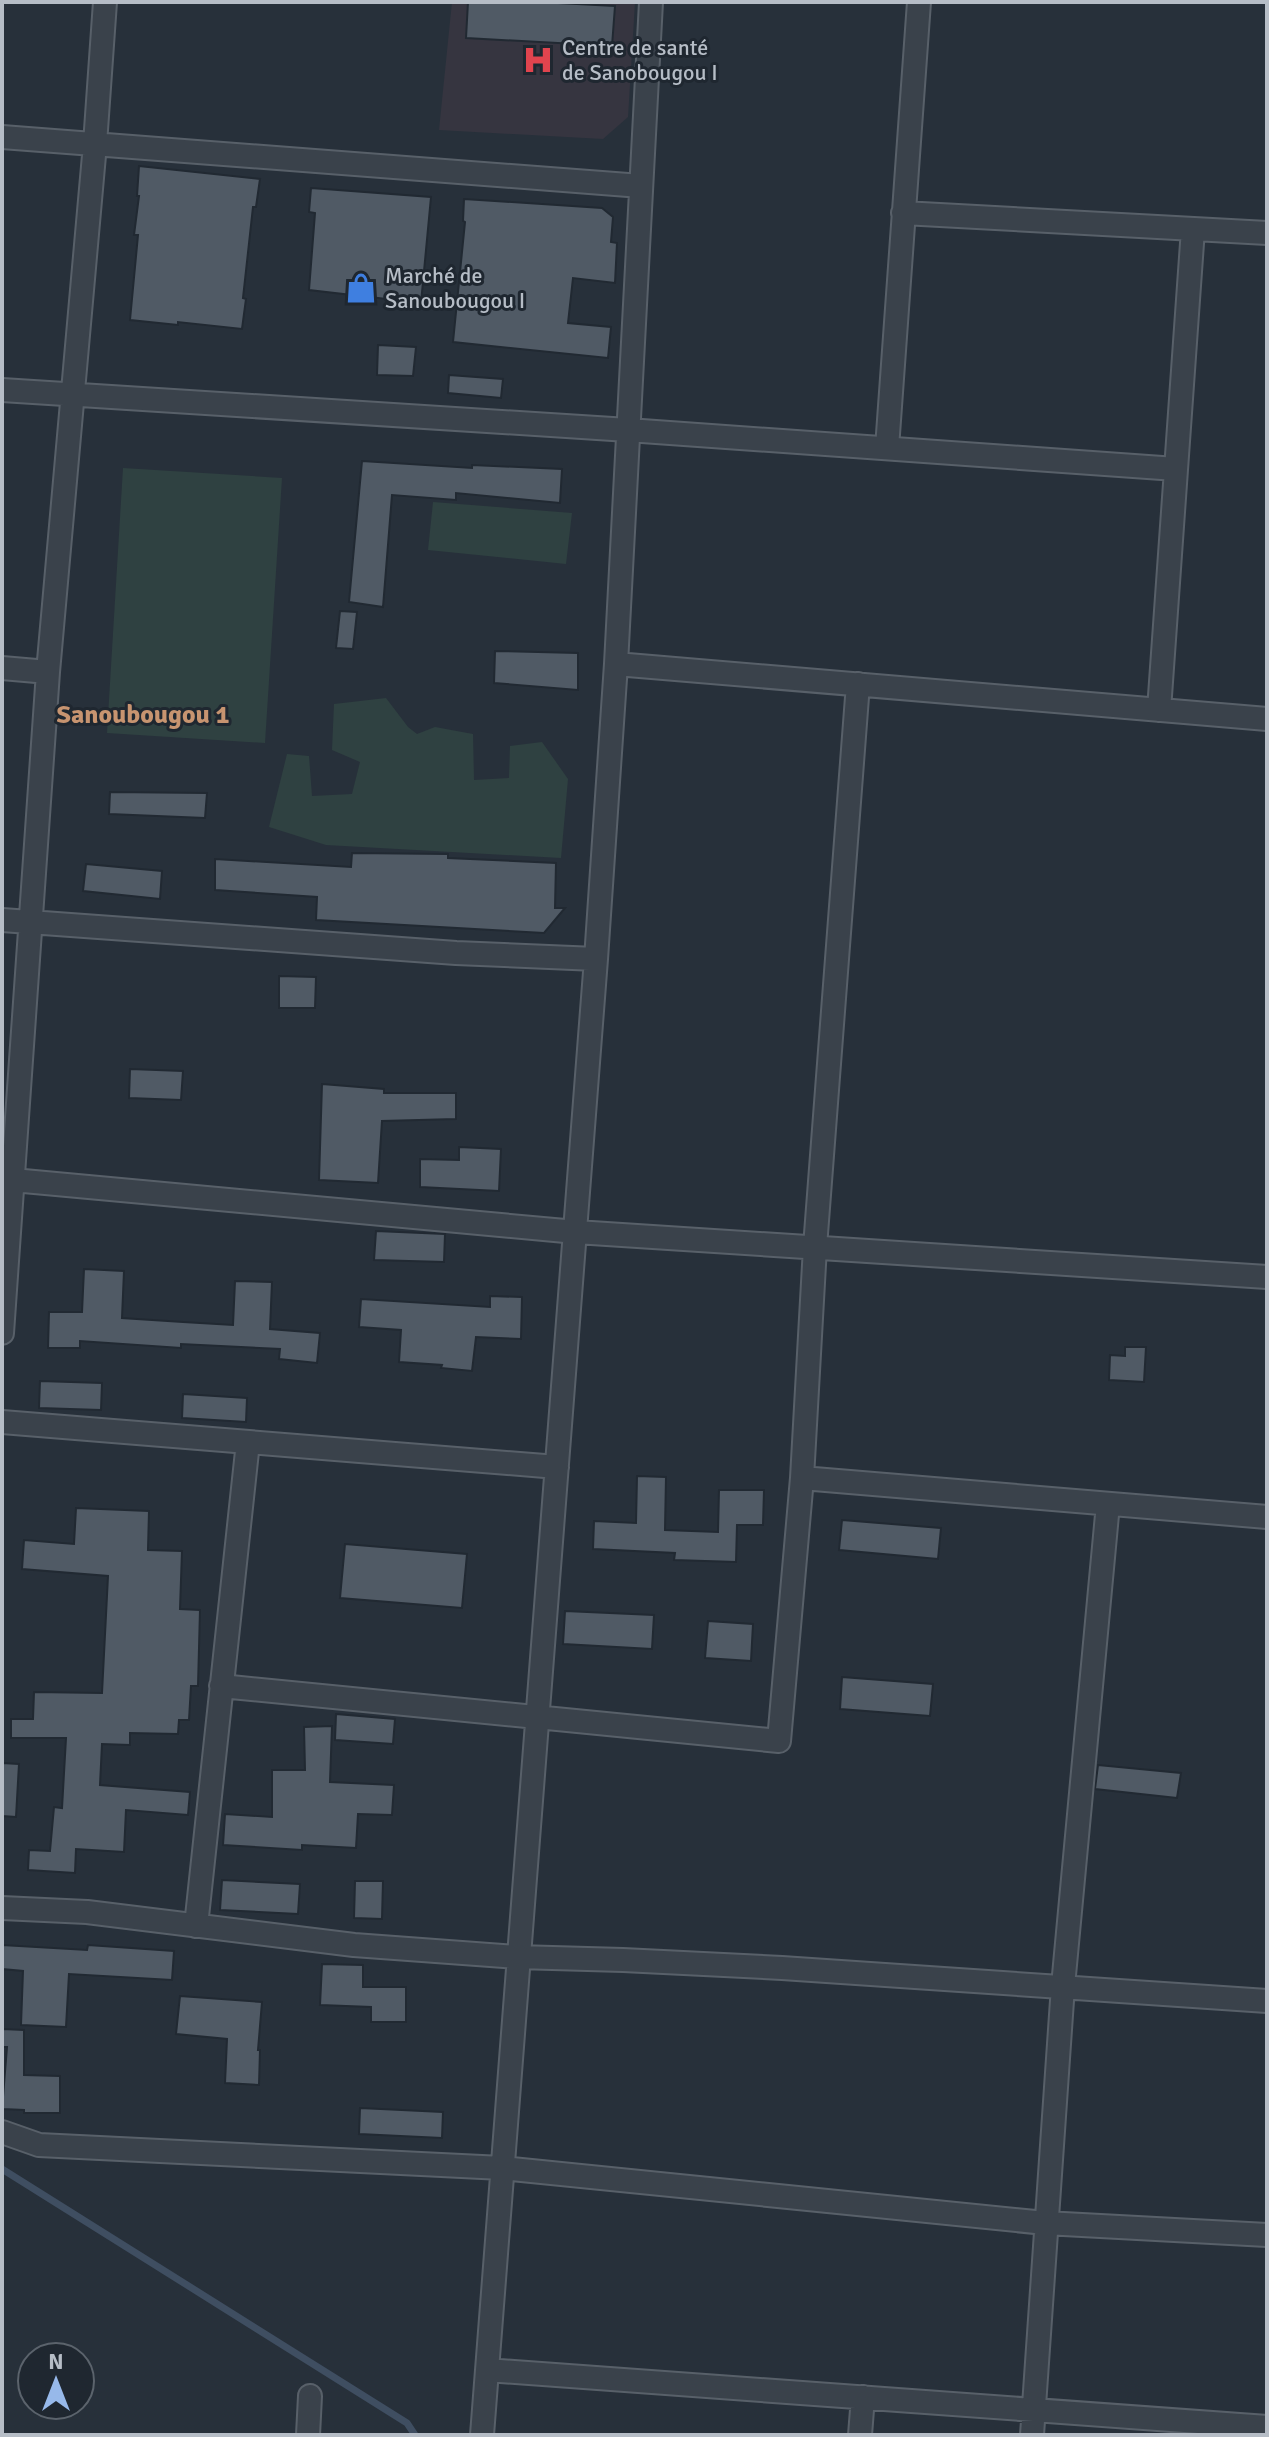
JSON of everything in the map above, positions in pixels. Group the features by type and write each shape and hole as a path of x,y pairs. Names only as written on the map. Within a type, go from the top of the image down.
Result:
{"street":[{"path":"2,1333 7,1179 32,922 48,672 105,2"},
{"path":"482,2435 596,959 616,664 651,2"},
{"path":"887,448 919,2"},
{"path":"2,137 641,186"},
{"path":"903,213 1267,233"},
{"path":"1159,710 1193,229"},
{"path":"2,390 1176,469"},
{"path":"616,664 1267,719"},
{"path":"2,668 48,672"},
{"path":"221,1686 779,1741 802,1478 815,1247 858,684"},
{"path":"2,920 440,952 596,959"},
{"path":"7,1179 576,1232 1267,1277"},
{"path":"2,1422 557,1467"},
{"path":"196,1926 248,1442"},
{"path":"802,1478 1267,1517"},
{"path":"1032,2435 1063,1986 1108,1504"},
{"path":"2,1908 87,1912 354,1945 517,1957 623,1960 1267,2001"},
{"path":"2,2132 39,2145 502,2168 1045,2223 1267,2235"},
{"path":"487,2370 1267,2427"},
{"path":"308,2435 310,2396"},
{"path":"860,2435 863,2397"}],"shaded area":[{"name":"Centre de santé de Sanobougou I","path":"452,2 635,2 628,117 603,139 439,130"},
{"path":"123,468 282,478 265,743 107,733"},
{"path":"433,502 572,513 566,564 428,550"},
{"path":"386,698 417,734 435,727 473,734 474,780 509,778 510,746 542,742 568,779 561,858 326,845 269,827 287,754 309,756 312,796 352,794 360,762 332,750 334,704"}],"building":[{"path":"468,2 615,6 612,46 466,38"},
{"path":"139,166 260,179 256,207 253,207 242,329 130,320 138,235 134,235"},
{"path":"311,188 431,197 421,303 309,290 315,213 309,212"},
{"path":"464,199 602,208 613,217 611,242 617,243 615,283 573,278 568,323 611,327 608,358 453,342 465,222"},
{"path":"378,345 416,347 413,376 377,375"},
{"path":"449,375 503,379 501,398 448,393"},
{"path":"362,461 472,468 472,465 562,469 560,503 456,493 456,500 392,495 383,607 349,602"},
{"path":"340,611 357,612 353,649 336,648"},
{"path":"495,651 578,653 578,690 494,683"},
{"path":"110,792 207,793 205,818 109,814"},
{"path":"352,853 448,854 448,858 556,863 555,908 565,908 544,933 316,920 317,897 215,890 215,859 351,867"},
{"path":"86,864 162,871 160,899 83,891"},
{"path":"279,976 316,977 315,1008 279,1008"},
{"path":"130,1069 183,1071 181,1100 129,1098"},
{"path":"322,1084 384,1089 384,1093 456,1093 456,1119 382,1121 378,1183 319,1180"},
{"path":"459,1147 501,1149 499,1191 420,1187 420,1159 459,1160"},
{"path":"376,1231 445,1234 444,1262 374,1260"},
{"path":"84,1269 124,1271 122,1318 233,1325 235,1281 272,1282 270,1329 320,1333 317,1363 279,1359 280,1349 181,1344 181,1348 80,1341 80,1348 48,1348 49,1312 82,1312"},
{"path":"490,1296 522,1297 521,1339 476,1337 472,1371 399,1362 401,1330 359,1327 361,1299 490,1307"},
{"path":"1125,1347 1146,1347 1144,1382 1109,1380 1110,1355 1125,1356"},
{"path":"40,1381 102,1383 101,1410 39,1408"},
{"path":"183,1394 247,1398 246,1422 182,1418"},
{"path":"637,1476 666,1477 665,1530 718,1532 719,1490 764,1490 763,1525 737,1525 736,1562 674,1560 675,1553 593,1549 594,1521 636,1523"},
{"path":"76,1508 149,1511 148,1550 182,1551 180,1609 200,1610 198,1686 191,1686 189,1720 179,1720 178,1734 130,1733 130,1745 102,1744 100,1785 190,1792 188,1815 126,1810 124,1852 76,1849 75,1873 28,1870 29,1850 50,1851 54,1807 62,1808 66,1738 11,1738 11,1719 33,1719 34,1692 102,1693 108,1576 22,1569 24,1540 74,1544"},
{"path":"842,1520 941,1528 938,1559 839,1550"},
{"path":"345,1544 467,1554 462,1608 340,1598"},
{"path":"565,1611 654,1615 652,1649 563,1644"},
{"path":"708,1621 753,1624 751,1661 705,1658"},
{"path":"842,1677 933,1684 930,1716 840,1709"},
{"path":"336,1714 395,1719 393,1744 335,1740"},
{"path":"332,1726 330,1782 394,1785 392,1815 358,1814 356,1848 302,1845 302,1850 223,1845 225,1814 272,1817 272,1770 305,1770 304,1727"},
{"path":"2,1763 19,1764 16,1817 2,1816"},
{"path":"1098,1765 1181,1773 1177,1798 1095,1789"},
{"path":"222,1880 300,1884 298,1914 220,1910"},
{"path":"355,1881 383,1881 382,1919 354,1918"},
{"path":"2,1945 87,1950 88,1945 174,1951 172,1980 69,1974 66,2027 21,2025 23,1971 2,1969"},
{"path":"322,1964 363,1965 363,1987 406,1987 406,2022 371,2022 371,2007 320,2005"},
{"path":"180,1996 262,2002 259,2085 225,2083 227,2039 176,2034"},
{"path":"2,2029 24,2030 24,2075 60,2076 60,2113 24,2113 24,2110 2,2109 7,2047 2,2047"},
{"path":"360,2108 443,2112 442,2138 359,2134"}],"waterway":[{"path":"2,2169 407,2423 415,2435"}],"place":[{"name":"Centre de santé de Sanobougou I","path":"538,60"},
{"name":"Marché de Sanoubougou I","path":"361,288"}],"district":[{"name":"Sanoubougou 1","path":"143,715"}]}
